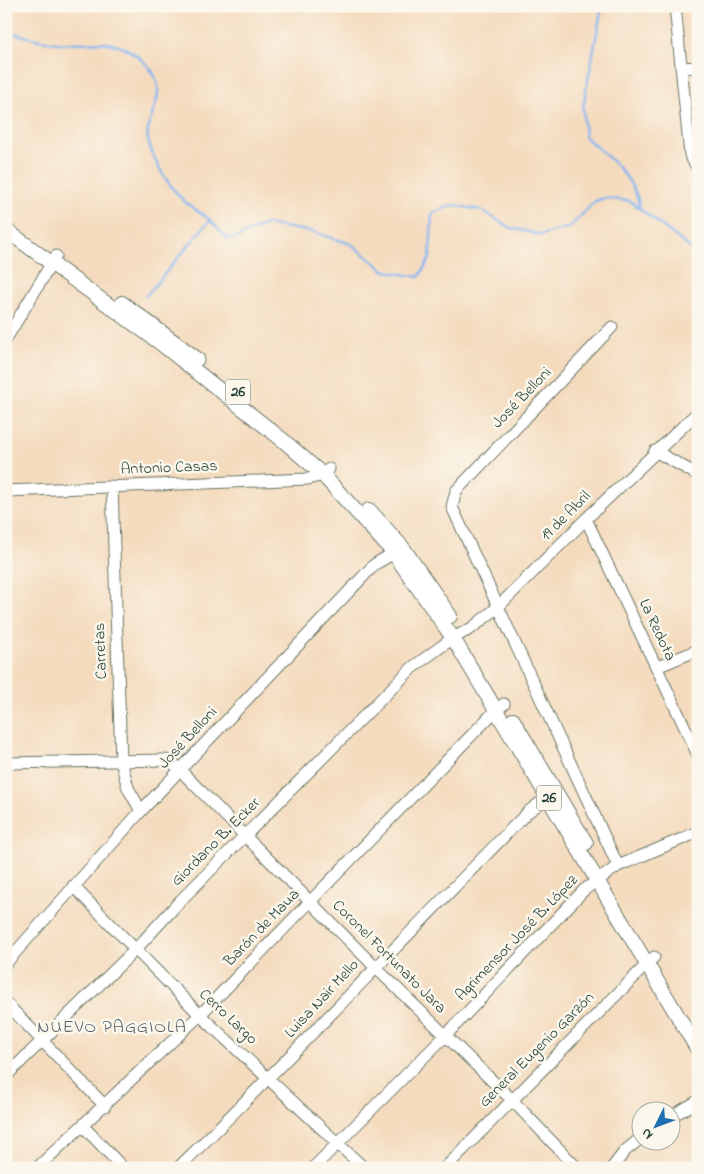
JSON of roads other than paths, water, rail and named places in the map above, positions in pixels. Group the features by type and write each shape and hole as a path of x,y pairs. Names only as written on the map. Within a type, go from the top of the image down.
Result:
{"main road":[{"name":"26","path":"6,219 54,259 326,472 398,550 457,636 650,960 698,1032"},
{"name":"26","path":"6,230 54,259"},
{"name":"26","path":"650,960 698,1050"}],"street":[{"path":"675,6 690,155 698,169"},
{"path":"681,68 698,67"},
{"path":"6,339 54,259"},
{"name":"José Belloni","path":"498,607 452,507 456,490 612,328"},
{"name":"19 de Abril","path":"457,636 498,607 655,451 698,412"},
{"path":"655,451 698,475"},
{"name":"Antonio Casas","path":"6,491 308,479 326,472"},
{"name":"Carretas","path":"112,486 121,761 128,788 141,811"},
{"name":"La Redota","path":"586,519 698,755"},
{"name":"José Belloni","path":"6,963 73,886 180,769 375,564 398,550"},
{"path":"498,607 618,866"},
{"name":"Giordano B. Ecker","path":"6,1076 136,949 181,900 414,667 457,636"},
{"path":"657,668 698,650"},
{"name":"Barón de Maua","path":"37,1168 200,1015 500,707"},
{"path":"6,763 165,760 180,769"},
{"name":"Coronel Fortunato Jara","path":"180,769 375,967 512,1099 576,1168"},
{"name":"Luisa Nair Mello","path":"178,1168 270,1078 375,967 528,812 552,794"},
{"name":"Agrimensor José B. López","path":"313,1168 445,1036 584,890 618,866 698,832"},
{"name":"Cerro Largo","path":"73,886 200,1015 270,1078 364,1168"},
{"name":"General Eugenio Garzón","path":"445,1168 650,960"},
{"path":"6,1003 105,1106"},
{"path":"682,1110 698,1101"},
{"path":"83,1126 123,1168"},
{"path":"612,1168 632,1145"}],"waterway":[{"path":"602,6 583,107 585,137 611,160 627,178 633,187 640,209"},
{"path":"6,31 51,42 114,44 128,50 141,59 152,71 158,85 157,99 148,133 148,140 156,162 168,183 187,204 209,219 227,238 237,238 266,224 313,232 351,244 385,271 419,277 430,258 432,213 453,205 481,210 511,228 541,235 570,227 595,201 605,198 630,201 698,254"},
{"path":"146,296 210,220"}],"district":[{"name":"NUEVO PAGGIOLA","path":"112,1028"}]}
